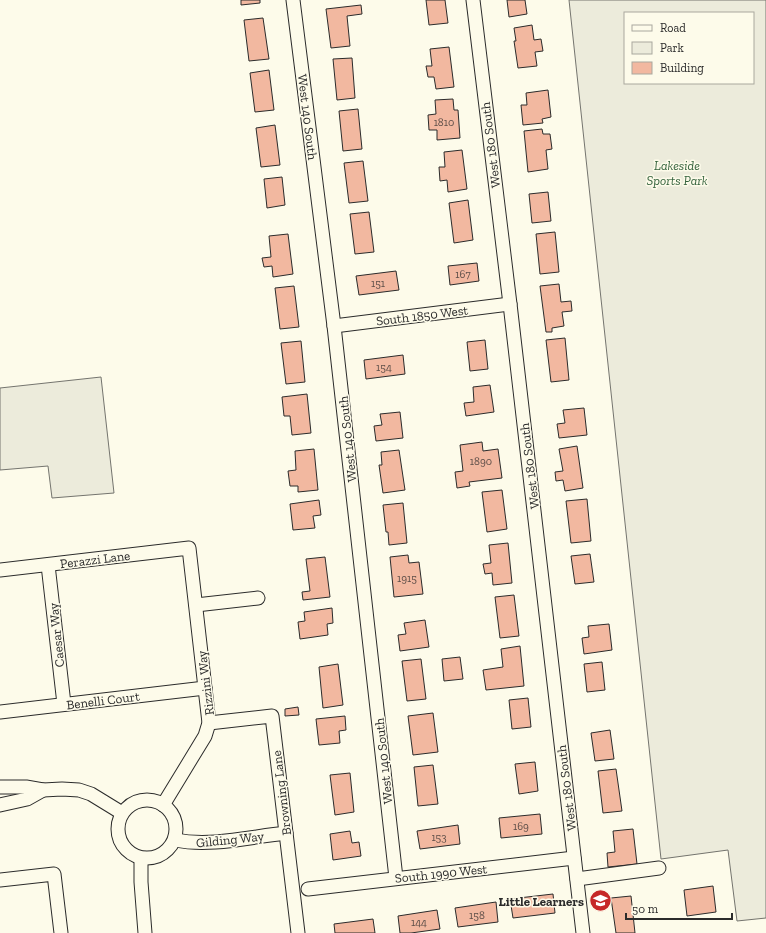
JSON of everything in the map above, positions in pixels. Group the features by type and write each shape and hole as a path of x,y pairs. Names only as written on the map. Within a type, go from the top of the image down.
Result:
{"street":[{"name":"West 140 South","path":"293,0 334,326 396,878"},
{"name":"West 180 South","path":"473,0 583,933"},
{"name":"South 1850 West","path":"334,326 510,304"},
{"name":"Perazzi Lane","path":"0,570 189,548"},
{"name":"Rizzini Way","path":"163,805 206,736 209,723 189,548"},
{"name":"Caesar Way","path":"48,565 64,704"},
{"path":"196,605 258,598"},
{"name":"Benelli Court","path":"0,712 205,688"},
{"name":"Browning Lane","path":"209,723 272,716 298,933"},
{"path":"0,787 26,787 43,790 79,790 91,794 122,813"},
{"path":"0,805 27,799 43,790"},
{"path":"143,800 152,800 163,805 168,808 176,823 177,832 175,840 170,848 164,854 156,858 147,859 131,854 124,848 118,831 122,813 135,803 143,800"},
{"name":"Gilding Way","path":"175,840 189,843 204,843 286,833"},
{"path":"141,858 140,882 145,933"},
{"name":"South 1990 West","path":"308,889 574,858"},
{"path":"577,879 659,868"},
{"path":"0,880 54,874 61,933"}],"green space":[{"name":"Lakeside Sports Park","path":"569,0 766,0 766,918 737,921 728,850 661,859"},
{"path":"101,377 114,493 52,498 48,466 0,470 0,388"}],"building":[{"path":"241,0 260,0 260,3 241,5"},
{"path":"426,0 445,0 448,23 429,25"},
{"path":"507,0 525,0 527,14 509,17"},
{"path":"361,5 362,14 347,16 350,46 331,48 326,9"},
{"path":"263,18 269,59 249,61 244,20"},
{"path":"532,25 534,40 541,39 543,51 535,52 537,66 518,68 514,41 516,41 514,28"},
{"path":"449,47 454,87 436,89 434,77 428,77 426,66 432,66 430,49"},
{"path":"352,58 355,98 337,100 333,59"},
{"path":"269,70 274,110 255,112 250,73"},
{"path":"548,90 551,117 542,119 543,123 523,125 521,105 527,105 526,93"},
{"path":"453,99 454,110 458,110 460,138 437,140 437,130 429,130 428,115 436,114 435,100"},
{"path":"358,109 362,149 343,151 339,111"},
{"path":"275,125 280,165 261,167 256,128"},
{"path":"542,129 543,134 550,134 552,149 546,150 548,169 528,172 524,131"},
{"path":"462,150 467,189 448,192 447,180 440,181 439,167 445,167 444,152"},
{"path":"363,161 368,201 349,203 344,163"},
{"path":"282,177 285,205 267,208 264,179"},
{"path":"548,192 551,221 532,223 529,194"},
{"path":"468,200 473,240 454,243 449,203"},
{"path":"369,212 374,252 355,254 350,214"},
{"path":"555,232 559,272 540,274 536,234"},
{"path":"288,234 293,274 273,277 272,266 264,267 262,258 271,257 269,236"},
{"path":"477,263 479,281 450,285 448,266"},
{"path":"396,271 399,290 359,295 356,276"},
{"path":"559,284 561,302 571,301 572,311 562,312 564,326 552,328 552,332 546,332 540,286"},
{"path":"294,286 299,327 280,329 275,288"},
{"path":"565,338 569,380 551,382 546,340"},
{"path":"485,340 488,369 470,371 467,342"},
{"path":"301,341 305,382 286,384 281,343"},
{"path":"403,355 405,374 366,379 364,360"},
{"path":"490,385 494,412 466,416 464,403 474,402 473,387"},
{"path":"307,394 311,433 292,435 290,416 284,416 282,397"},
{"path":"584,408 587,435 559,438 557,424 565,423 563,410"},
{"path":"400,412 403,438 376,441 374,426 382,425 380,414"},
{"path":"482,442 483,451 498,449 502,478 469,482 470,486 457,488 455,472 463,471 460,445"},
{"path":"577,446 583,488 565,491 563,480 556,481 555,472 563,471 559,449"},
{"path":"314,449 318,490 298,492 298,486 290,486 288,471 296,470 295,451"},
{"path":"399,450 405,490 383,493 379,465 382,465 381,452"},
{"path":"502,490 507,529 487,532 482,492"},
{"path":"587,499 591,541 571,543 566,501"},
{"path":"319,500 321,515 313,516 315,528 293,530 290,504"},
{"path":"403,503 407,543 389,545 383,505"},
{"path":"508,543 512,583 493,585 492,573 485,574 483,564 491,563 489,545"},
{"path":"590,554 594,582 575,584 571,556"},
{"path":"408,555 409,563 419,562 423,594 394,597 390,557"},
{"path":"325,557 330,597 303,600 302,592 310,591 306,559"},
{"path":"514,595 519,636 500,638 495,597"},
{"path":"332,608 333,623 327,624 328,635 300,639 298,622 305,621 304,612"},
{"path":"425,620 429,647 400,651 398,635 406,634 404,623"},
{"path":"609,624 612,650 584,654 582,638 589,637 588,626"},
{"path":"520,646 524,686 486,690 483,670 503,667 501,649"},
{"path":"460,657 463,679 444,681 442,659"},
{"path":"421,659 426,699 407,701 402,661"},
{"path":"602,662 605,690 587,692 584,664"},
{"path":"338,664 343,705 323,708 319,667"},
{"path":"528,698 531,727 512,729 509,700"},
{"path":"298,707 299,715 285,716 285,709"},
{"path":"433,713 438,752 413,755 408,716"},
{"path":"345,716 346,730 339,731 340,743 319,745 316,719"},
{"path":"610,730 614,759 595,761 591,733"},
{"path":"535,762 538,791 519,794 515,764"},
{"path":"433,765 438,804 418,806 414,767"},
{"path":"616,769 622,811 603,813 598,771"},
{"path":"350,773 354,812 335,815 330,775"},
{"path":"540,814 542,834 501,838 499,818"},
{"path":"458,825 460,844 420,849 417,831"},
{"path":"633,829 637,864 608,867 607,853 615,852 613,831"},
{"path":"350,831 352,843 359,842 361,856 333,860 330,834"},
{"path":"713,886 716,912 687,916 684,890"},
{"path":"553,894 555,913 513,918 510,899"},
{"path":"631,896 635,933 616,933 611,898"},
{"path":"496,902 498,922 458,927 455,908"},
{"path":"437,910 440,929 400,933 398,916"},
{"path":"373,919 375,933 335,933 334,924"}],"place":[{"name":"Little Learners","path":"600,901"}]}
